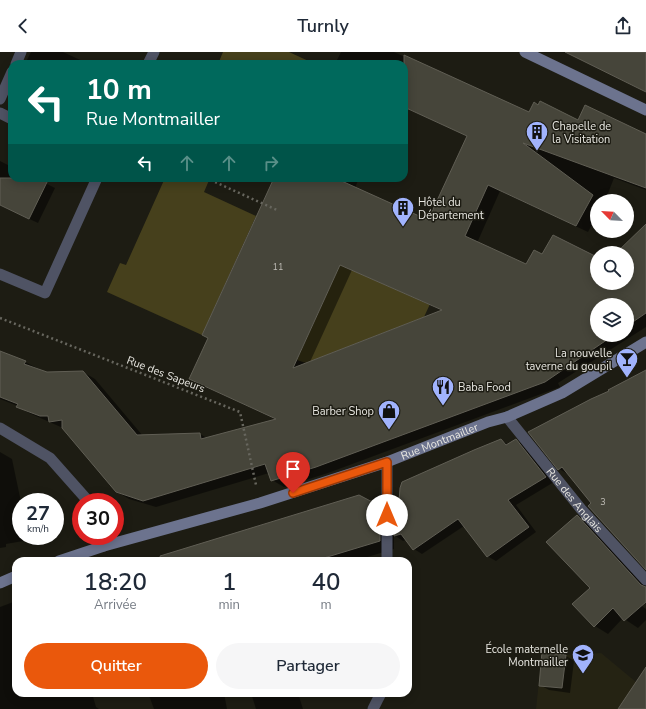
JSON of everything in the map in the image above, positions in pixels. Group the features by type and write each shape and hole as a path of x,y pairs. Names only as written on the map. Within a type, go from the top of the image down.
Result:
{"main road":[{"path":"525,52 646,110"},
{"name":"Rue Montmailler","path":"124,536 260,503 387,462 488,422 507,417 562,394 646,342"},
{"name":"Rue Montmailler","path":"68,557 94,545"},
{"path":"0,583 12,578"}],"street":[{"path":"0,99 8,81"},
{"path":"0,274 45,293 95,182"},
{"name":"Rue des Anglais","path":"507,417 581,509 646,580"},
{"path":"0,428 50,458 81,493"},
{"path":"387,462 387,557"},
{"path":"373,709 379,697"}],"path":[{"path":"215,182 277,210"},
{"name":"Rue des Sapeurs","path":"0,318 240,412 260,503"}],"shaded area":[{"path":"223,52 289,52 306,60 220,60"},
{"path":"163,182 208,182 204,192 256,216 202,335 107,292 120,263 126,265"},
{"path":"340,265 430,304 424,317 306,363 297,360"},
{"name":"École maternelle Montmailler","path":"542,652 566,655 601,653 636,682 646,667 646,709 536,709"}],"building":[{"path":"565,52 646,52 646,92"},
{"path":"404,55 529,112 534,102 538,105 540,101 578,120 585,105 646,134 646,188 523,143 592,194 590,194 590,200 576,226 488,185 465,236 526,264 534,250 542,254 553,235 590,254 590,290 634,290 634,246 623,246 632,238 634,238 634,236 646,224 646,313 634,321 634,298 590,298 590,342 604,342 545,382 316,467 271,481 265,464 143,501 124,495 124,493 116,492 62,428 62,420 49,422 48,416 40,416 16,407 18,404 0,397 0,351 26,361 24,364 47,372 83,371 137,435 200,433 201,439 276,419 189,379 208,338 202,335 272,182 344,182 428,220 467,136 408,109 408,60 404,60","holes":["340,265 442,310 293,368"]},
{"path":"0,178 8,178 8,182 47,182 29,219 0,205"},
{"path":"646,370 646,570 588,506 591,503 562,467 558,470 528,432 609,391 608,390"},
{"path":"501,439 506,445 516,439 546,477 508,500 529,527 487,557 458,519 413,550 401,534 394,536 394,512 398,515 400,488 402,482"},
{"path":"359,495 380,506 380,541 327,557 160,556"},
{"path":"577,515 641,585 646,587 646,602 624,621 613,608 594,627 572,604 590,588 546,542"},
{"path":"542,652 566,655 562,688 539,686"},
{"path":"646,667 646,709 618,709"}],"place":[{"name":"Chapelle de la Visitation","path":"537,152"},
{"name":"Hôtel du Département","path":"403,228"},
{"name":"La nouvelle taverne du goupil","path":"627,378"},
{"name":"Baba Food","path":"443,406"},
{"name":"Barber Shop","path":"389,430"},
{"name":"École maternelle Montmailler","path":"583,674"}],"route":[{"path":"293,493 387,462 387,515"}]}
